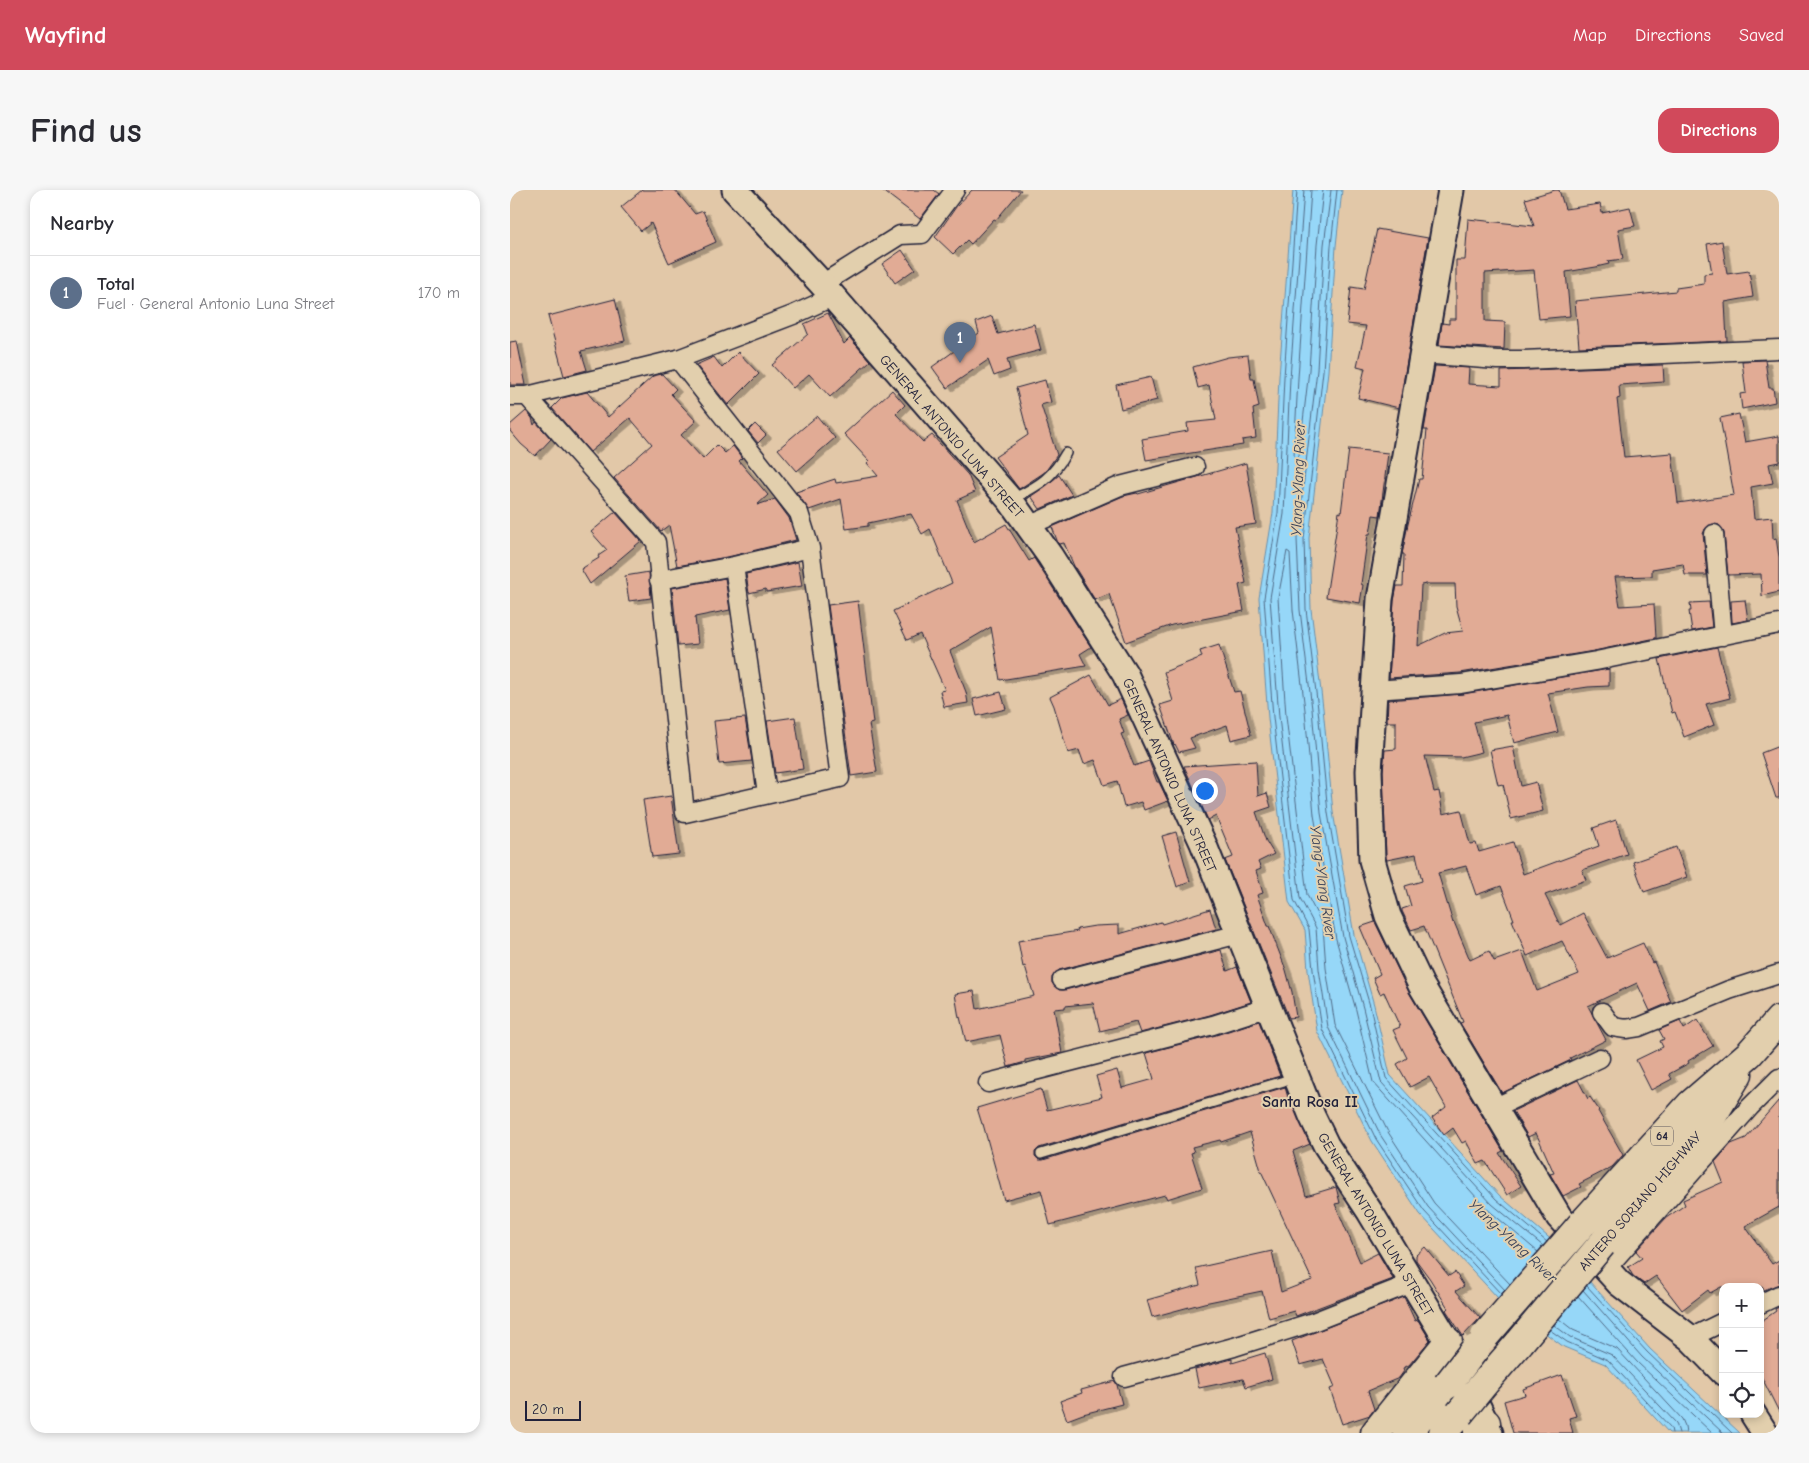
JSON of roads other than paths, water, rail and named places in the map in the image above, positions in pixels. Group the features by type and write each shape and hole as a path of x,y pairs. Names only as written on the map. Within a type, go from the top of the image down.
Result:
{"main road":[{"name":"GENERAL ANTONIO LUNA STREET","path":"735,190 827,291 1010,500 1050,556 1125,674 1203,844 1312,1116 1326,1145 1370,1212 1448,1342 1485,1430"},
{"path":"1451,190 1380,599 1369,771 1372,860 1386,911 1421,985 1559,1217 1604,1257 1619,1283 1690,1338 1719,1368"},
{"name":"ANTERO SORIANO HIGHWAY","path":"1407,1433 1480,1342 1582,1224 1691,1104 1749,1054 1779,1020"},
{"name":"ANTERO SORIANO HIGHWAY","path":"1451,1423 1520,1342 1604,1257 1710,1120 1749,1054"},
{"path":"1375,1433 1448,1342"},
{"path":"1756,1418 1765,1433"}],"street":[{"path":"518,396 678,359 793,315 897,236 922,234 955,190"},
{"path":"1422,354 1476,359 1523,360 1779,349"},
{"path":"518,396 656,542 685,813 766,793 840,778 810,548 799,513 678,359"},
{"path":"1028,526 1120,486 1194,467"},
{"path":"1714,534 1723,636"},
{"path":"659,580 734,566 810,548"},
{"path":"734,566 766,793"},
{"path":"1374,690 1461,684 1596,661 1779,624"},
{"path":"1062,980 1239,934"},
{"path":"1602,1012 1613,1027 1626,1029 1639,1027 1729,990 1779,974"},
{"path":"988,1083 1213,1025 1269,1007"},
{"path":"1494,1108 1600,1058"},
{"path":"1604,1257 1779,1078"},
{"path":"1124,1377 1234,1347 1312,1322 1412,1283"},
{"path":"1764,1302 1779,1295"},
{"path":"1690,1338 1719,1324"}],"lane":[{"path":"1010,500 1042,483 1057,468 1066,452"},
{"path":"1041,1154 1297,1077"}],"water":[{"name":"Ylang-Ylang River","path":"1293,190 1342,190 1336,246 1328,371 1309,538 1311,609 1333,812 1354,935 1374,1005 1390,1075 1500,1196 1554,1242 1650,1349 1719,1413 1719,1418 1724,1418 1740,1433 1669,1433 1605,1364 1564,1347 1498,1298 1420,1214 1372,1141 1317,1031 1308,970 1305,930 1289,902 1268,718 1259,598 1273,513 1279,377"}],"place":[{"name":"Total","path":"960,363"}],"district":[{"name":"Santa Rosa II","path":"1310,1101"}]}
